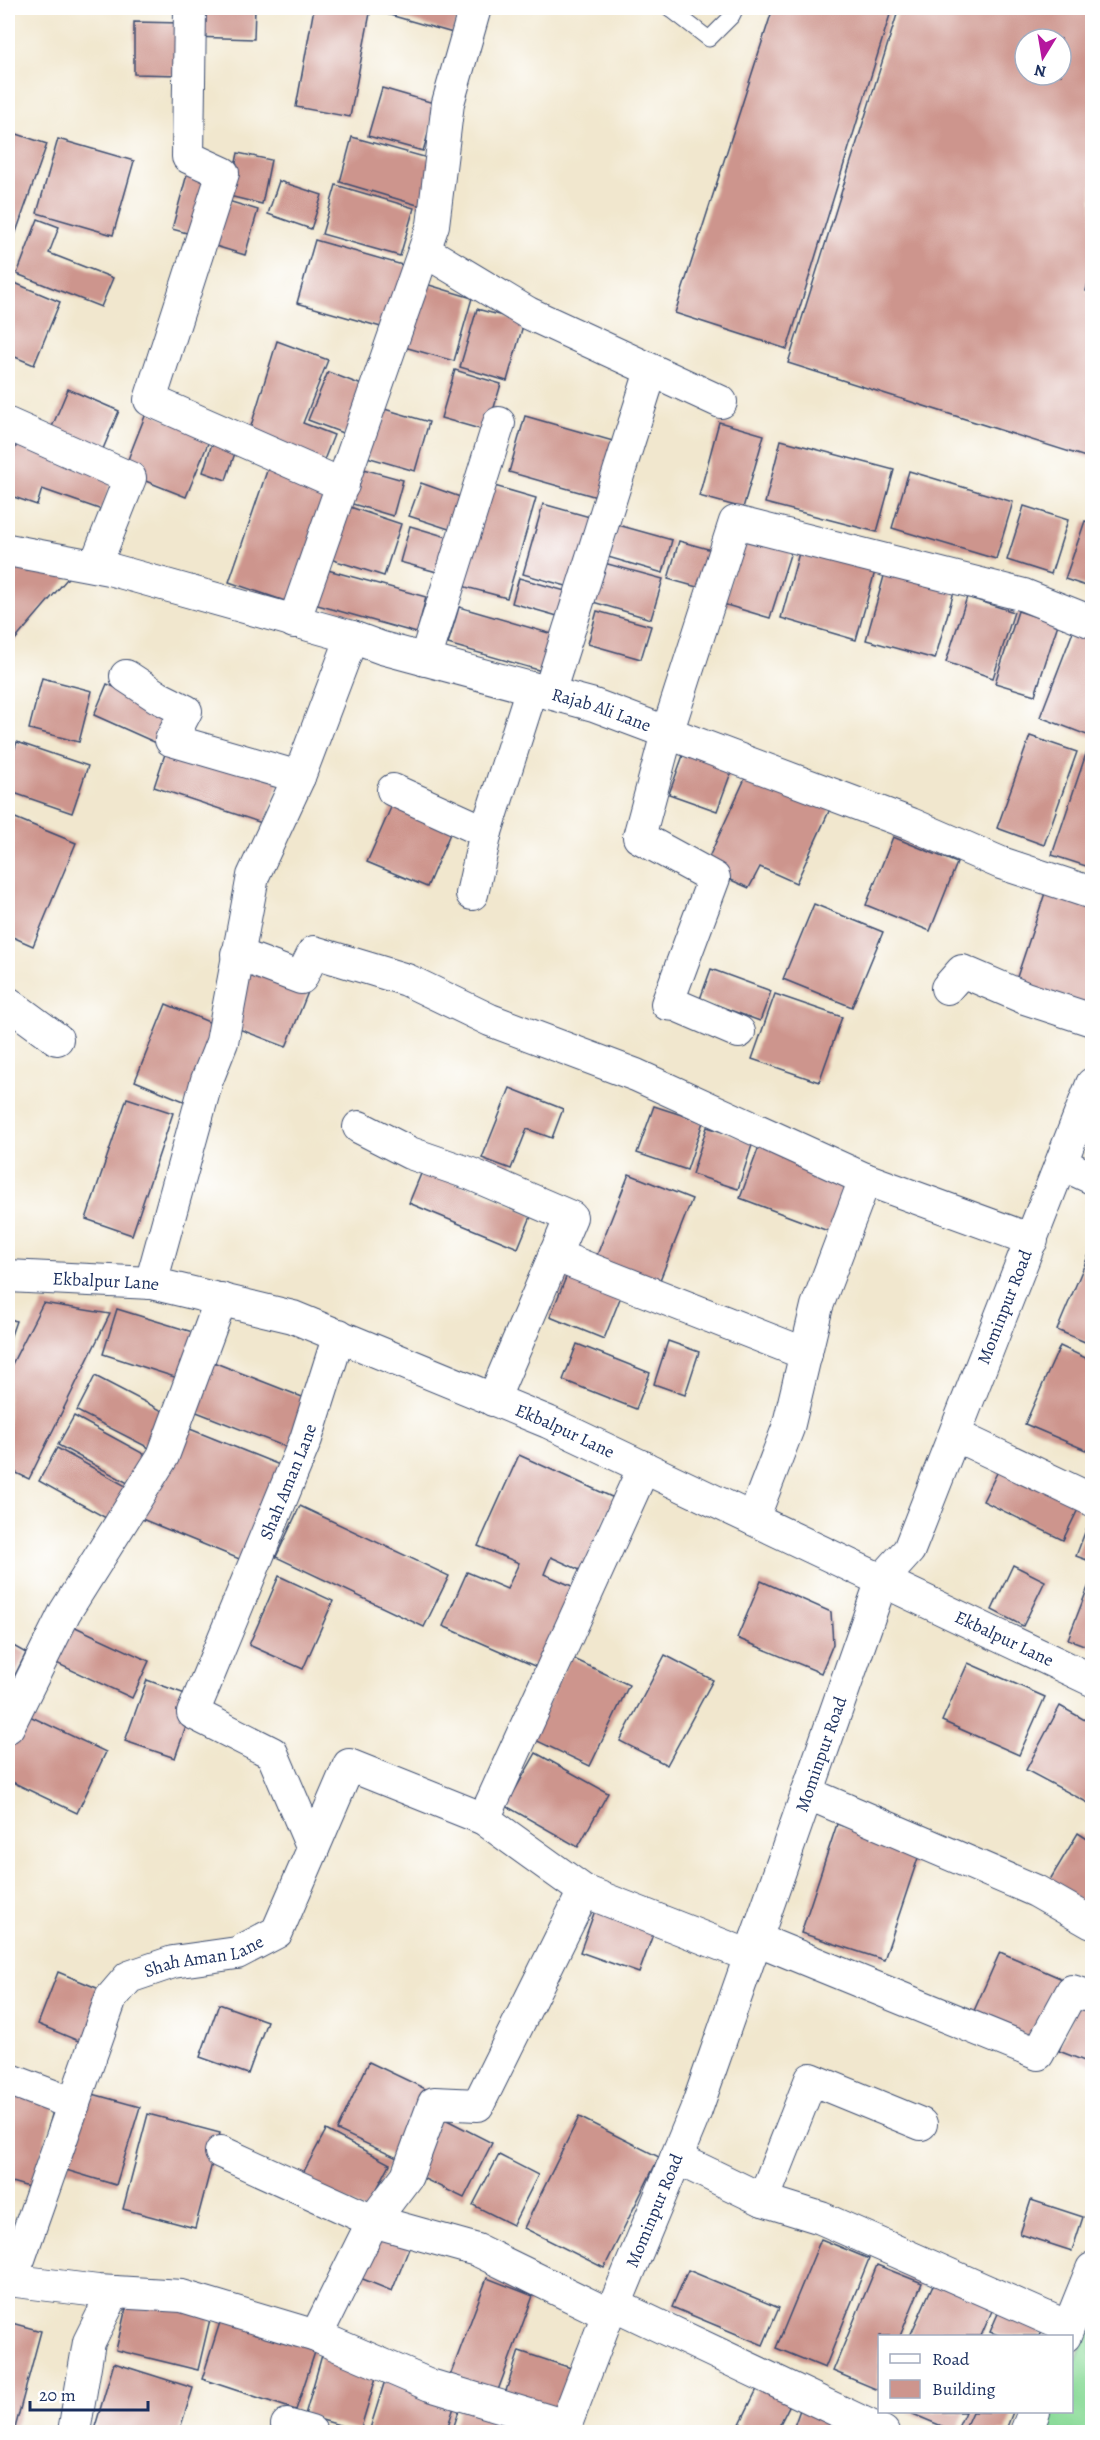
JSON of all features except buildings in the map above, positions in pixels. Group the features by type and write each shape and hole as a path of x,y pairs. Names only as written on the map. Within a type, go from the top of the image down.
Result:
{"street":[{"path":"190,8 188,157 223,173 150,400 343,485"},
{"path":"294,622 433,225 448,103 475,8"},
{"path":"425,251 528,312 721,402"},
{"path":"472,894 486,832 540,690 651,371"},
{"path":"425,660 499,423"},
{"path":"8,424 130,478 96,566"},
{"path":"740,1032 676,1005 667,1004 714,878 639,837 668,733 735,522 1024,595 1092,622"},
{"name":"Rajab Ali Lane","path":"8,550 96,566 352,637 382,648 594,705 910,824 1001,862 1092,894"},
{"path":"151,1283 207,1080 222,1042 253,876 299,777 352,637"},
{"path":"126,676 158,697 186,711 171,740 299,777"},
{"path":"393,790 486,832"},
{"path":"237,954 301,978 314,952 407,980 490,1020 636,1076 865,1179 1032,1240"},
{"path":"947,988 962,971 1025,998 1092,1020"},
{"path":"8,1002 57,1039"},
{"name":"Mominpur Road","path":"565,2429 611,2309 696,2109 882,1580 909,1550 1092,1084"},
{"path":"358,1128 410,1153 471,1174 571,1217 493,1400"},
{"path":"1062,1164 1092,1178"},
{"path":"753,1519 788,1428 817,1306 865,1179"},
{"path":"554,1256 806,1354"},
{"name":"Ekbalpur Lane","path":"8,1276 151,1283 293,1317 548,1422 1092,1680"},
{"path":"8,1727 65,1612 163,1456 221,1299"},
{"name":"Shah Aman Lane","path":"8,2280 19,2259 111,1998 129,1977 173,1962 237,1953 277,1932 313,1848 272,1753 193,1713 306,1439 339,1335"},
{"path":"955,1435 1092,1500"},
{"path":"484,1819 644,1467"},
{"path":"313,1848 349,1765 484,1819 584,1891 753,1947 1038,2054 1072,1991 1092,1997"},
{"path":"807,1793 1036,1891 1092,1923"},
{"path":"316,2336 373,2221 407,2176 434,2103 477,2105 584,1891"},
{"path":"8,2079 74,2104"},
{"path":"763,2200 812,2079 921,2124"},
{"path":"221,2152 373,2221 477,2250 883,2433"},
{"path":"676,2158 763,2200 821,2218 1066,2332 1092,2269"},
{"path":"8,2280 114,2292 182,2295 316,2336 430,2385 565,2429"},
{"path":"74,2433 89,2342 114,2292"},
{"path":"1026,2433 1034,2413"}],"lane":[{"path":"669,8 709,39 732,16 736,8"}],"green space":[{"path":"1092,2319 1092,2432 1045,2432 1054,2413 1073,2413 1073,2366"}]}
